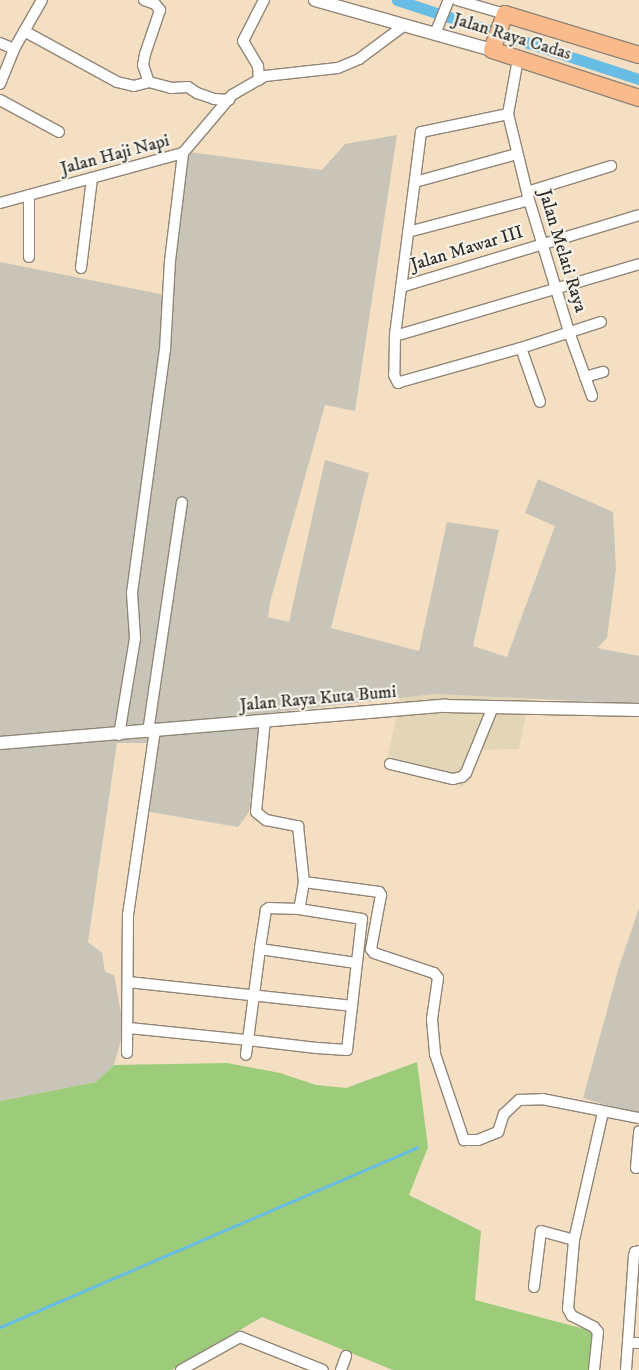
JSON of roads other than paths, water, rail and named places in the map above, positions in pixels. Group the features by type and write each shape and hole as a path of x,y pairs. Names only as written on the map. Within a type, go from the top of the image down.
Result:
{"main road":[{"path":"494,46 504,18"},
{"name":"Jalan Raya Cadas","path":"504,18 639,54"},
{"name":"Jalan Raya Cadas","path":"494,46 518,59 639,98"}],"street":[{"path":"0,84 14,49 42,0"},
{"path":"144,0 156,4 160,10 143,65 149,82"},
{"path":"259,80 258,66 243,40 264,0"},
{"name":"Jalan Raya Cadas","path":"315,0 405,25 437,28 494,46"},
{"path":"437,28 451,1 504,18"},
{"name":"Jalan Haji Napi","path":"0,203 183,153 229,100 265,76 338,68 359,59 405,25"},
{"path":"24,31 117,82 134,86 149,82 171,88 188,87 196,93 214,100 229,100"},
{"path":"0,42 14,49"},
{"path":"518,59 508,114 422,130 395,336 394,375 398,383 520,348 601,322"},
{"path":"0,100 58,132"},
{"name":"Jalan Melati Raya","path":"508,114 528,196 569,332 592,396"},
{"path":"119,734 135,638 132,593 165,350 170,261 183,153"},
{"path":"415,182 517,154"},
{"path":"408,232 528,196 611,166"},
{"path":"81,268 92,178"},
{"path":"29,195 29,257"},
{"name":"Jalan Mawar III","path":"401,287 543,242 639,215"},
{"path":"395,336 639,264"},
{"path":"520,348 540,402"},
{"path":"585,377 603,372"},
{"path":"127,1053 129,1028 128,914 182,502"},
{"name":"Jalan Raya Kuta Bumi","path":"0,743 151,732 265,720 445,706 639,710"},
{"path":"390,764 452,779 462,777 466,773 493,707"},
{"path":"265,720 256,812 266,820 298,826 304,882 299,909"},
{"path":"304,882 379,892 381,895 371,949 374,952 434,973 438,978 432,1019 435,1054 463,1139 478,1140 498,1132 504,1114 519,1100 542,1099 639,1118"},
{"path":"129,1028 248,1040 347,1050 362,919 299,909 269,908 266,910 260,949 254,995 248,1040 246,1055"},
{"path":"260,949 356,963"},
{"path":"128,982 351,1006"},
{"path":"594,1370 598,1332 594,1327 572,1316 568,1309 574,1240 603,1112"},
{"path":"636,1168 639,1131"},
{"path":"534,1287 539,1235 542,1231 574,1240"},
{"path":"626,1370 635,1297 637,1251"},
{"path":"181,1370 240,1337 323,1370"},
{"path":"628,1343 639,1344"},
{"path":"341,1370 346,1356"},
{"path":"192,1365 205,1370"}],"waterway":[{"path":"397,0 639,79"},
{"path":"0,1327 417,1147"}]}
